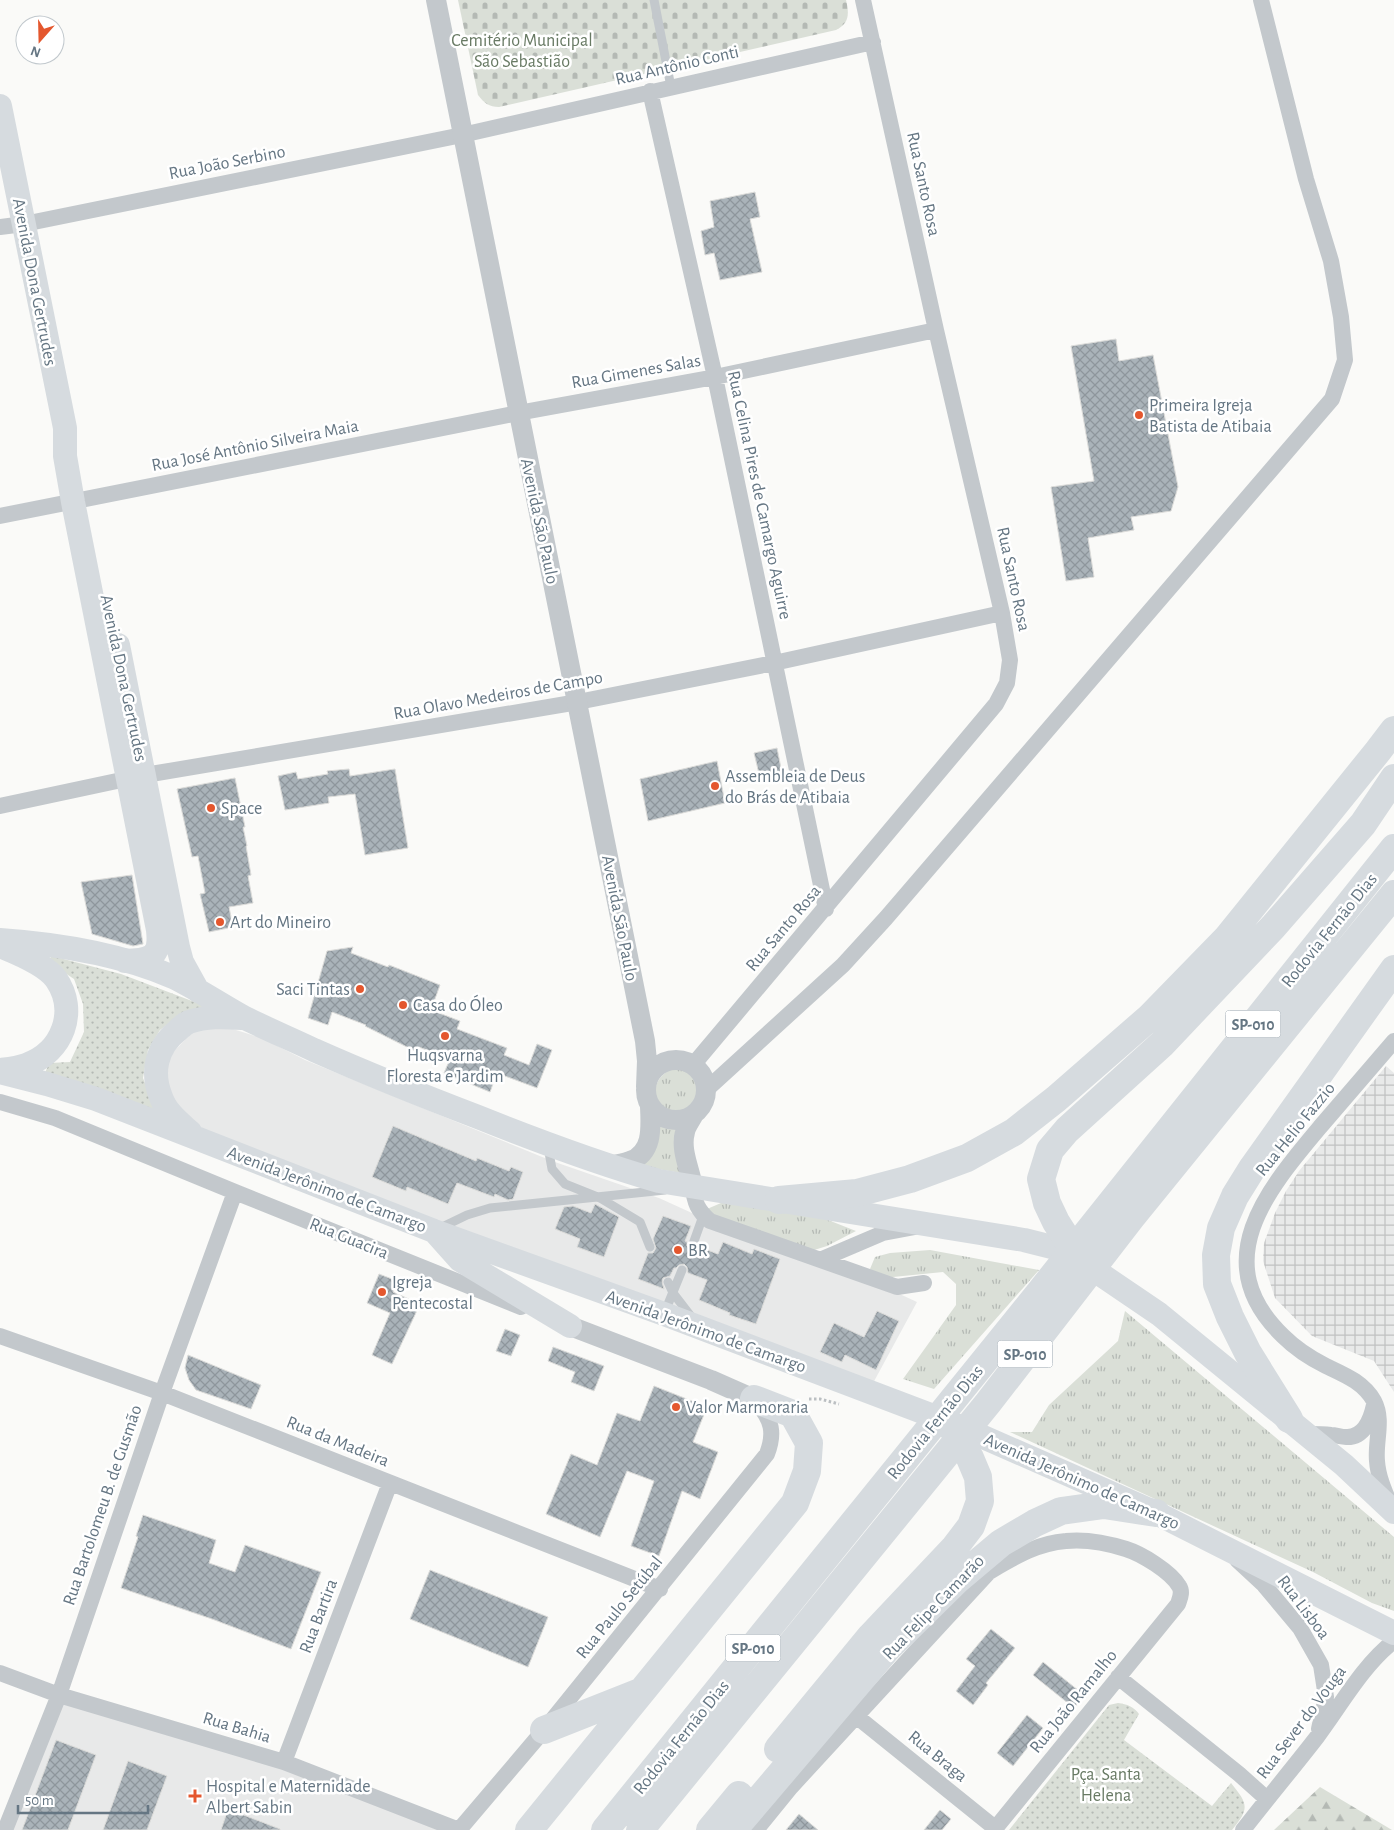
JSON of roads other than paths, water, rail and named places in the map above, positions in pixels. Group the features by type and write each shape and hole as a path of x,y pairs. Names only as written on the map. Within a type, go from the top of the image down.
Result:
{"highway":[{"path":"779,1200 857,1193 910,1179 967,1158 1014,1132 1150,1017 1227,938 1394,730"},
{"path":"1081,1261 1056,1222 1047,1203 1042,1179 1050,1150 1067,1130 1162,1044 1273,927 1363,824 1394,778"},
{"name":"Rodovia Fernão Dias","path":"605,1830 960,1391 1051,1298 1122,1209 1394,846"},
{"name":"Rodovia Fernão Dias","path":"1122,1209 1394,894"},
{"path":"1298,1426 1248,1353 1230,1318 1217,1284 1216,1255 1221,1228 1234,1196 1253,1167 1394,969"},
{"name":"Rodovia Fernão Dias","path":"640,1830 988,1403 1051,1298"},
{"path":"529,1830 795,1504 807,1471 809,1443 793,1414 754,1399"},
{"path":"710,1830 871,1636 956,1547 971,1526 980,1501 978,1477 970,1458 949,1422"},
{"path":"733,1830 887,1649 957,1580 1001,1543 1034,1523 1061,1511 1104,1505 1156,1513"},
{"path":"544,1730 642,1692"}],"main road":[{"name":"Avenida Dona Gertrudes","path":"0,106 65,428 65,456 80,500 166,930 198,992"},
{"path":"123,961 140,960 157,951 159,942 166,930"},
{"path":"0,940 38,942 67,947 158,972 246,1018 368,1073 547,1145 607,1166 659,1181 1024,1240 1052,1247 1081,1261 1159,1314 1344,1464 1393,1511"},
{"path":"0,946 29,958 55,977 66,1001 66,1025 53,1049 27,1065 0,1071"},
{"path":"197,1138 173,1117 161,1098 156,1076 159,1052 171,1036 187,1023 218,1016 246,1018"},
{"name":"Avenida Jerônimo de Camargo","path":"0,1071 96,1099 434,1231 664,1314 949,1422 1156,1513 1394,1633"},
{"path":"434,1231 460,1260 570,1326"}],"street":[{"name":"Avenida São Paulo","path":"436,0 645,1041 647,1061 646,1087"},
{"name":"Rua Santo Rosa","path":"683,1063 826,908 996,704 1007,683 1010,660 1002,613 936,330 863,0"},
{"path":"706,1090 843,965 886,918 1332,399 1345,360 1331,261 1306,179 1261,0"},
{"name":"Rua Antônio Conti","path":"462,135 873,42"},
{"name":"Rua Celina Pires de Camargo Aguirre","path":"650,91 715,377 826,908"},
{"name":"Rua João Serbino","path":"0,227 24,224 462,135"},
{"name":"Rua Gimenes Salas","path":"518,413 715,377 936,330"},
{"name":"Rua José Antônio Silveira Maia","path":"0,516 518,413"},
{"name":"Rua Olavo Medeiros de Campo","path":"0,806 136,777 578,702 774,663 1002,613"},
{"path":"645,1041 653,1050 683,1063 700,1072 704,1080 706,1090 701,1108 694,1114 676,1121 667,1120 657,1115 650,1107 646,1098 648,1077 654,1069 664,1063 683,1063"},
{"name":"Rua Helio Fazzio","path":"1393,1511 1382,1486 1377,1460 1379,1417 1374,1402 1365,1388 1351,1378 1300,1352 1269,1321 1257,1302 1247,1280 1246,1258 1250,1233 1260,1208 1283,1171 1394,1041"},
{"name":"Rua Guacira","path":"0,1102 55,1118 234,1192 711,1380 754,1399"},
{"path":"607,1166 630,1162 643,1154 650,1139 650,1107"},
{"path":"694,1114 685,1131 683,1150 690,1170 695,1203 703,1216 710,1221 897,1286 924,1283"},
{"name":"Rua Bartolomeu B. de Gusmão","path":"5,1830 59,1695 162,1393 234,1192"},
{"path":"822,1259 882,1233 927,1225"},
{"name":"Rua da Madeira","path":"0,1336 162,1393 660,1589"},
{"name":"Rua Paulo Setúbal","path":"459,1830 660,1589 768,1454 772,1440 770,1424 765,1412 754,1399"},
{"path":"1298,1426 1348,1438 1358,1436 1365,1428 1371,1416 1374,1402"},
{"name":"Rua Bartira","path":"284,1762 390,1483"},
{"name":"Rua Felipe Camarão","path":"756,1830 791,1787 989,1572 1027,1550 1066,1541 1099,1542 1129,1550 1163,1569 1180,1587 1182,1596"},
{"name":"Rua Lisboa","path":"1221,1545 1270,1592 1300,1628 1321,1665 1326,1697 1317,1736"},
{"name":"Rua João Ramalho","path":"994,1829 1176,1606 1182,1596"},
{"name":"Rua Sever do Vouga","path":"1242,1830 1317,1736 1372,1662 1394,1641"},
{"name":"Rua Bahia","path":"0,1673 59,1695 284,1762 459,1830"},
{"path":"1118,1677 1240,1774 1268,1799"},
{"name":"Rua Braga","path":"856,1716 994,1829"}],"lane":[{"path":"654,0 671,87"},
{"path":"547,1145 552,1169 565,1184 600,1198 640,1222 650,1247"},
{"path":"434,1231 467,1215 490,1208 693,1187"},
{"path":"693,1244 703,1216"},
{"path":"664,1314 682,1270"},
{"path":"668,1282 673,1293 699,1328"}],"place":[{"name":"Primeira Igreja Batista de Atibaia","path":"1139,415"},
{"name":"Assembleia de Deus do Brás de Atibaia","path":"715,786"},
{"name":"Space","path":"211,808"},
{"name":"Art do Mineiro","path":"220,922"},
{"name":"Saci Tintas","path":"360,989"},
{"name":"Casa do Óleo","path":"403,1005"},
{"name":"Huqsvarna Floresta e Jardim","path":"445,1036"},
{"name":"BR","path":"678,1250"},
{"name":"Igreja Pentecostal","path":"382,1292"},
{"name":"Valor Marmoraria","path":"676,1407"},
{"name":"Hospital e Maternidade Albert Sabin","path":"195,1796"}],"park label":[{"name":"Cemitério Municipal São Sebastião","path":"522,50"},
{"name":"Pça. Santa Helena","path":"1106,1784"}]}
